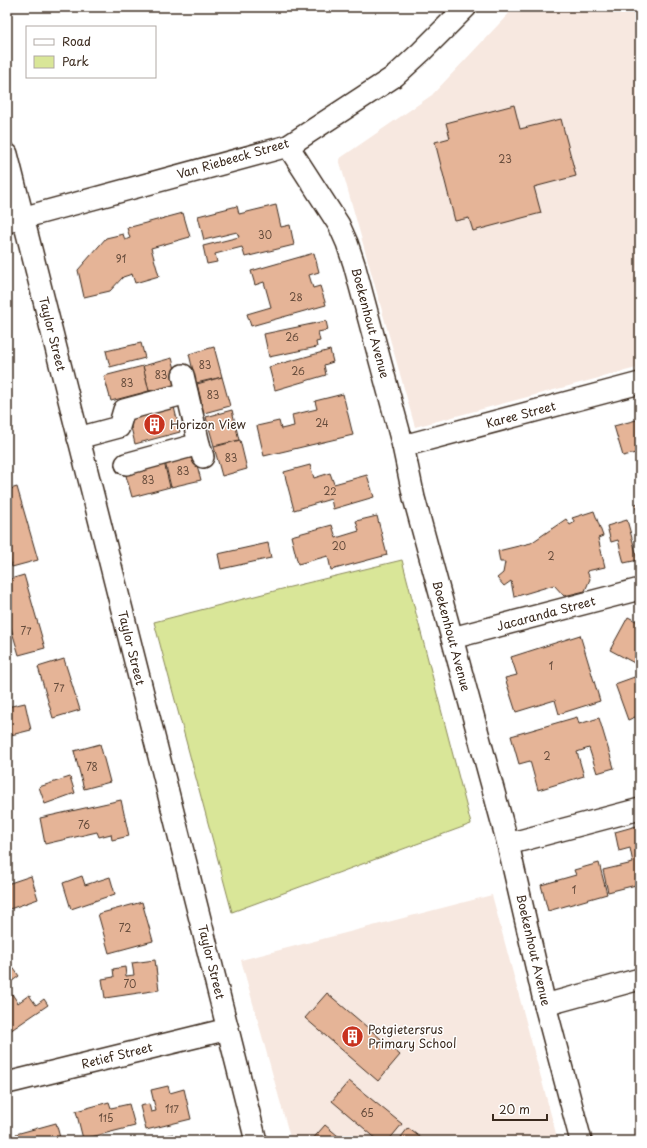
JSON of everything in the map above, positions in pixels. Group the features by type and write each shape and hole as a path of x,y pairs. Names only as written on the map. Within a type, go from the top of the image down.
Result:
{"street":[{"name":"Van Riebeeck Street","path":"15,220 288,146 395,76 466,7"},
{"name":"Boekenhout Avenue","path":"288,146 339,225 356,272 403,446 414,498 508,844 545,1005 581,1141"},
{"name":"Taylor Street","path":"7,154 15,220 78,438 256,1141"},
{"name":"Karee Street","path":"403,446 640,383"},
{"path":"78,438 118,427 124,410 185,384 201,450 126,464"},
{"name":"Jacaranda Street","path":"452,638 640,589"},
{"path":"508,844 640,810"},
{"path":"545,1005 640,979"},
{"name":"Retief Street","path":"7,1083 228,1029"}],"shaded area":[{"path":"515,7 640,7 640,367 415,427 339,159 432,95"},
{"path":"492,895 558,1141 291,1141 241,960"}],"green space":[{"path":"402,560 471,824 232,912 154,622"}],"building":[{"path":"514,105 520,129 561,119 576,176 534,187 541,213 473,231 469,218 455,221 435,142 450,138 446,123"},
{"path":"276,205 281,227 290,225 294,245 245,257 242,247 215,254 217,262 207,264 203,246 239,237 237,232 204,240 198,216 237,206 239,214"},
{"path":"183,213 190,237 151,248 159,276 135,283 132,274 123,277 110,291 84,297 78,270 106,238 123,234 125,240 130,238 127,228"},
{"path":"314,253 319,272 309,275 313,288 320,286 326,305 251,326 247,314 271,307 264,282 255,285 251,271"},
{"path":"326,321 328,330 318,332 320,341 316,342 317,347 269,357 264,334"},
{"path":"141,343 145,358 110,367 106,351"},
{"name":"Horizon View","path":"214,347 222,377 196,383 189,354"},
{"path":"330,350 333,362 324,365 326,375 275,390 269,367"},
{"name":"Horizon View","path":"172,358 179,384 149,391 143,366"},
{"name":"Horizon View","path":"143,366 149,391 111,401 104,376"},
{"name":"Horizon View","path":"222,377 230,406 204,413 197,384"},
{"path":"343,394 353,435 264,456 257,426 279,421 281,429 294,426 292,415 317,409 315,401"},
{"name":"Horizon View","path":"174,407 180,432 135,444 129,419"},
{"name":"Horizon View","path":"232,410 239,440 214,446 206,417"},
{"path":"640,419 640,452 623,456 614,426"},
{"name":"Horizon View","path":"240,440 247,469 222,476 214,447"},
{"name":"Horizon View","path":"194,454 201,480 171,487 165,462"},
{"name":"Horizon View","path":"164,462 170,487 132,497 125,472"},
{"path":"310,465 314,478 330,473 334,484 367,475 374,497 333,509 331,499 294,510 284,472"},
{"path":"17,487 38,560 12,567 7,551 7,490"},
{"path":"640,503 640,523 635,504"},
{"path":"594,511 603,536 598,538 605,567 587,571 590,579 585,591 564,596 554,585 514,597 511,581 504,586 497,578 503,573 505,562 500,562 498,551 531,543 566,519 570,525 575,522 572,518"},
{"path":"377,516 387,555 331,570 328,556 298,564 291,536 332,525 336,538 359,531 356,521"},
{"path":"627,520 638,560 624,563 618,540 611,542 607,526"},
{"path":"268,543 271,558 221,569 218,554"},
{"path":"24,575 45,648 19,655 7,615 7,580"},
{"path":"628,617 640,623 640,666 610,650"},
{"path":"580,635 600,701 559,714 555,700 516,712 505,678 517,675 511,657"},
{"path":"64,659 80,710 53,718 38,667"},
{"path":"640,675 640,715 628,720 615,684"},
{"path":"25,703 31,730 7,736 7,707"},
{"path":"577,717 579,724 599,718 614,768 597,773 589,748 577,752 584,776 538,790 530,761 519,764 511,736"},
{"path":"100,744 110,782 84,789 74,751"},
{"path":"70,777 75,793 45,804 39,787"},
{"path":"121,800 129,836 112,840 111,834 99,837 97,832 45,844 40,818"},
{"path":"640,825 640,884 608,892 603,870 633,863 630,848 619,851 615,832"},
{"path":"599,863 607,894 548,911 541,885 576,875 574,870"},
{"path":"31,876 38,899 7,910 7,884"},
{"path":"82,876 85,885 110,877 115,894 71,909 63,883"},
{"path":"142,902 153,941 109,953 98,914"},
{"path":"7,959 19,976 7,985"},
{"path":"155,960 159,990 105,998 102,979 114,977 113,969 125,967 126,976 134,975 132,963"},
{"name":"Potgietersrus Primary School","path":"327,993 400,1055 378,1081 305,1018"},
{"path":"12,994 18,1003 29,995 36,1005 44,999 48,1005 7,1033 7,997"},
{"name":"Potgietersrus Primary School","path":"349,1081 402,1124 388,1141 379,1141 332,1101"},
{"path":"168,1086 170,1093 184,1089 191,1119 146,1130 140,1106 149,1104 151,1112 156,1111 151,1090"},
{"path":"109,1102 111,1108 129,1104 135,1126 83,1139 76,1111"},
{"path":"56,1123 61,1141 18,1141 16,1134"},
{"path":"325,1125 344,1141 311,1141"},
{"path":"408,1128 425,1141 398,1141"},
{"path":"173,1134 175,1141 153,1141 152,1139"}],"place":[{"name":"Horizon View","path":"155,425"},
{"name":"Potgietersrus Primary School","path":"352,1037"}]}
